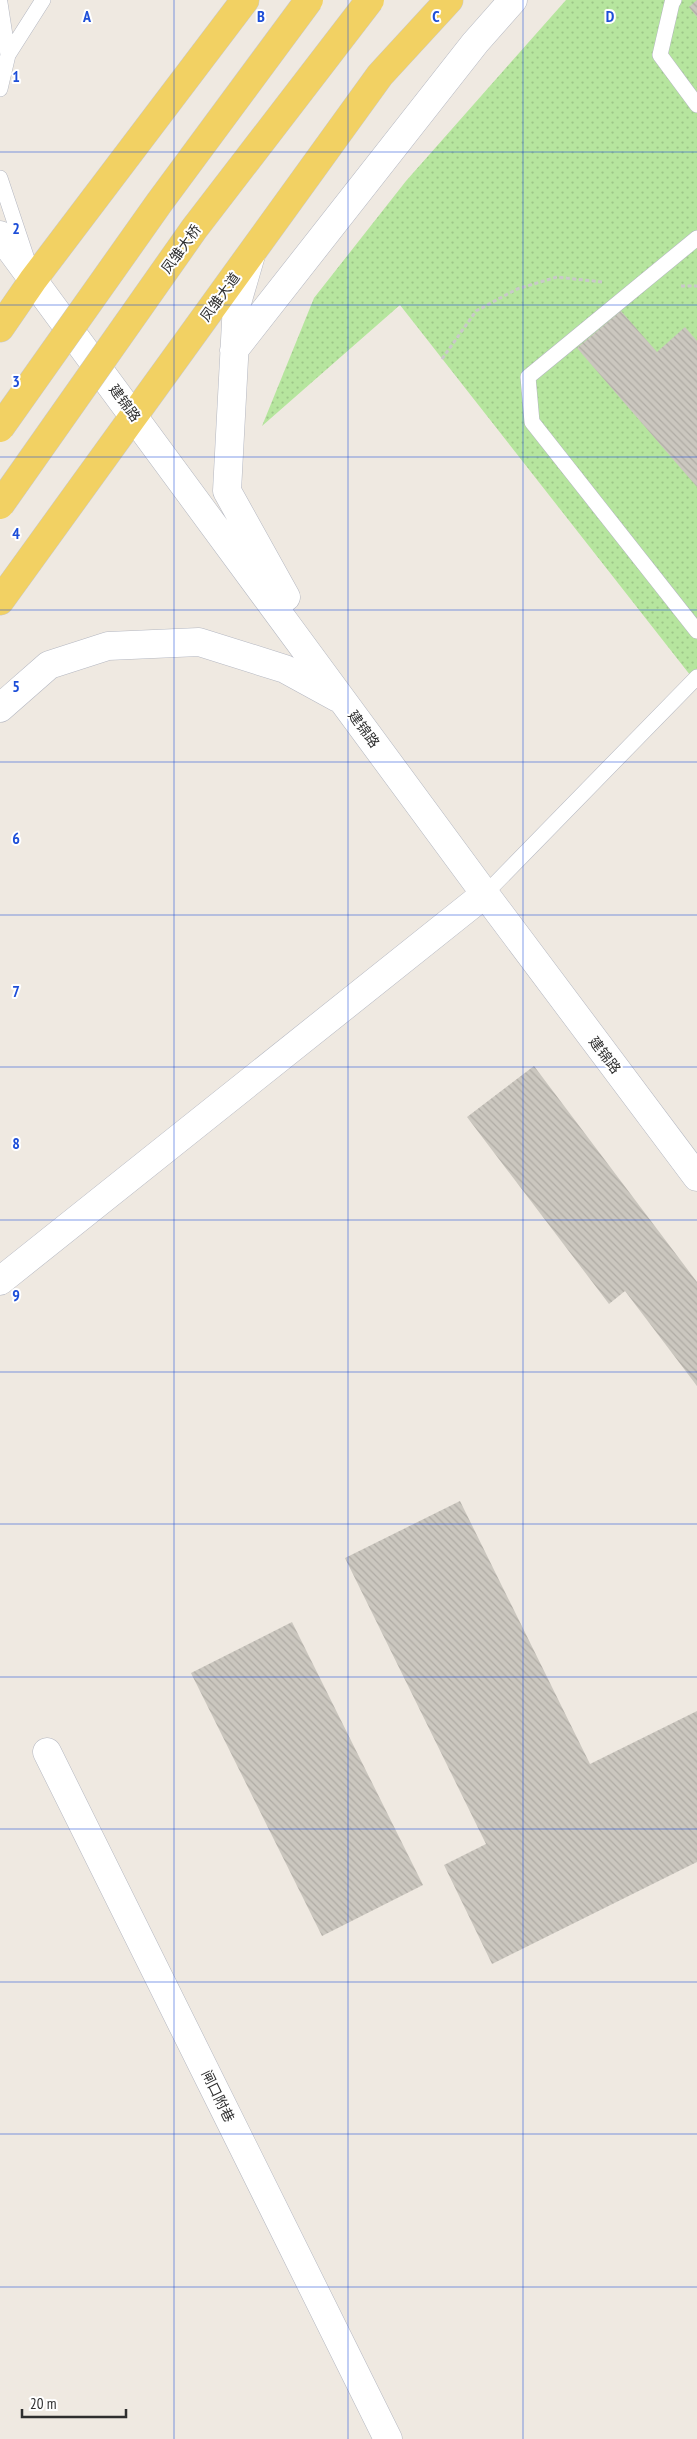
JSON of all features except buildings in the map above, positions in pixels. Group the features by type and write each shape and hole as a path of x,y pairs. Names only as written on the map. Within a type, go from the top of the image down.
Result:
{"main road":[{"path":"0,328 33,280 245,0"},
{"path":"0,428 159,203 309,0"},
{"name":"凤雏大桥","path":"0,505 194,229 351,22 370,0"},
{"name":"凤雏大道","path":"0,601 380,76 449,0"}],"street":[{"path":"234,350 476,43 513,0"},
{"name":"建锦路","path":"0,235 485,894 697,1177"},
{"path":"252,253 237,303 227,492 344,701"},
{"path":"0,708 49,665 58,662 108,646 199,642 285,669 344,701"},
{"path":"0,1282 485,894"},
{"name":"闸口附巷","path":"47,1752 388,2439"}],"lane":[{"path":"0,89 8,55 43,0"},
{"path":"674,0 660,55 697,105"},
{"path":"0,3 8,55"},
{"path":"0,178 33,280"},
{"path":"697,238 528,377 532,422 697,631"},
{"path":"0,255 33,280"},
{"path":"485,894 696,680"}],"path":[{"path":"442,358 476,311 517,289 557,277 639,286 697,286"}],"green space":[{"path":"566,0 697,0 697,677 694,680 400,305 262,426 314,298 406,181"}]}
